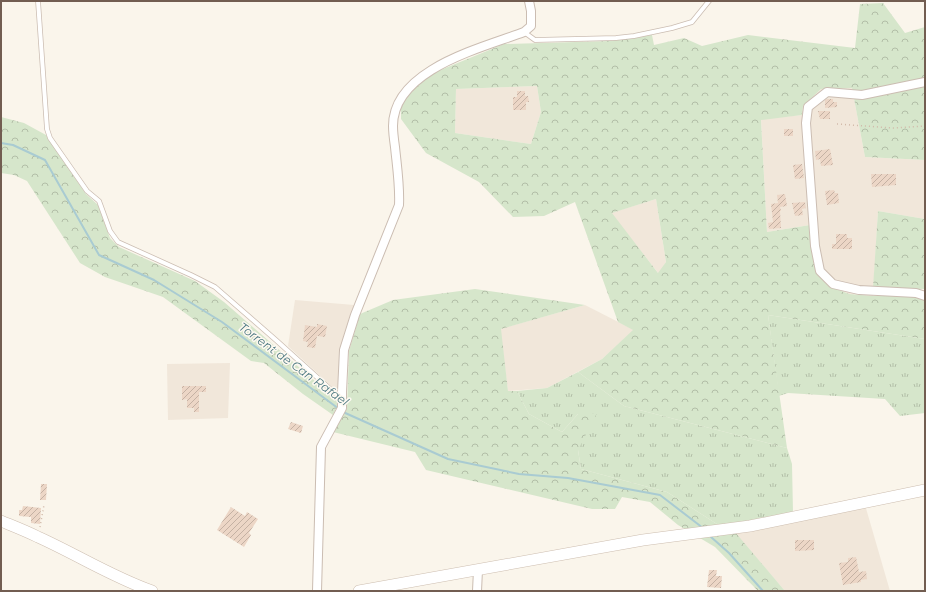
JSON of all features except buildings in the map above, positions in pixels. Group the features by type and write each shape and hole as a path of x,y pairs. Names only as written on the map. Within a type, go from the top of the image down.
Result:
{"street":[{"path":"317,591 321,447 342,408 344,350 355,315 399,205 400,189 393,126 394,110 402,96 418,78 456,57 524,32 531,26 529,1"},
{"path":"925,82 862,95 827,92 808,107 806,123 815,246 820,271 833,284 859,290 916,293 925,296"},
{"path":"359,591 642,540 750,526 925,490"},
{"path":"1,521 38,537 97,568 152,591"},
{"path":"477,591 478,570"}],"lane":[{"path":"38,1 47,129 50,138 87,191 99,201 110,231 118,242 190,274 215,288 339,397 342,398"},
{"path":"524,32 535,40 634,36 692,22 709,1"}],"path":[{"path":"837,124 893,128 925,126"},
{"path":"38,537 44,505"}],"shaded area":[{"path":"537,86 541,112 531,144 455,133 456,89"},
{"path":"852,88 865,157 925,160 925,219 878,211 873,296 849,294 829,286 820,275 813,258 810,225 767,232 761,119 802,115 803,106 821,89"},
{"path":"656,199 666,262 659,274 611,213"},
{"path":"295,300 354,305 339,354 340,394 288,346"},
{"path":"585,305 634,330 602,359 547,388 508,391 500,329"},
{"path":"230,363 228,418 168,420 167,364"},
{"path":"863,498 890,591 785,591 735,533"}],"green space":[{"path":"883,3 905,33 925,27 925,160 865,157 852,88 821,89 803,106 802,115 761,120 767,232 810,225 813,258 820,275 829,286 849,294 873,296 913,296 925,300 925,339 768,315 787,448 624,406 578,372 602,359 633,330 618,322 575,202 544,216 513,217 479,182 426,153 401,119 401,105 420,82 438,71 504,44 609,41 652,35 654,45 684,38 702,46 748,35 855,48 860,4","holes":["537,86 541,112 531,144 455,133 456,89","656,199 666,262 658,273 612,213"]},
{"path":"1,117 24,123 46,135 86,194 98,205 110,238 119,247 195,281 224,302 339,402 333,415 303,394 264,363 251,361 163,297 105,277 80,263 27,181 14,175 1,173"},
{"path":"878,211 925,219 925,289 873,288"},
{"path":"475,289 585,305 501,329 508,391 517,391 529,414 562,432 578,414 597,413 578,450 581,469 667,492 720,526 735,532 785,591 758,591 715,547 678,525 650,502 622,497 615,509 592,509 426,470 415,452 333,432 347,407 349,351 360,314 393,300"},
{"path":"768,315 925,339 925,413 900,416 885,399 788,393 779,396"},
{"path":"578,372 624,406 787,448 792,464 793,512 720,526 667,492 581,469 578,450 578,414 562,432 529,414 517,391 547,388"}],"waterway":[{"name":"Torrent de Can Rafael","path":"1,143 13,145 45,160 99,255 154,280 222,322 339,409"},
{"name":"Torrent de Can Rafael","path":"343,412 448,459 519,474 568,478 660,495 703,528"},
{"name":"Torrent de Can Rafael","path":"711,537 729,553 763,591"}]}
